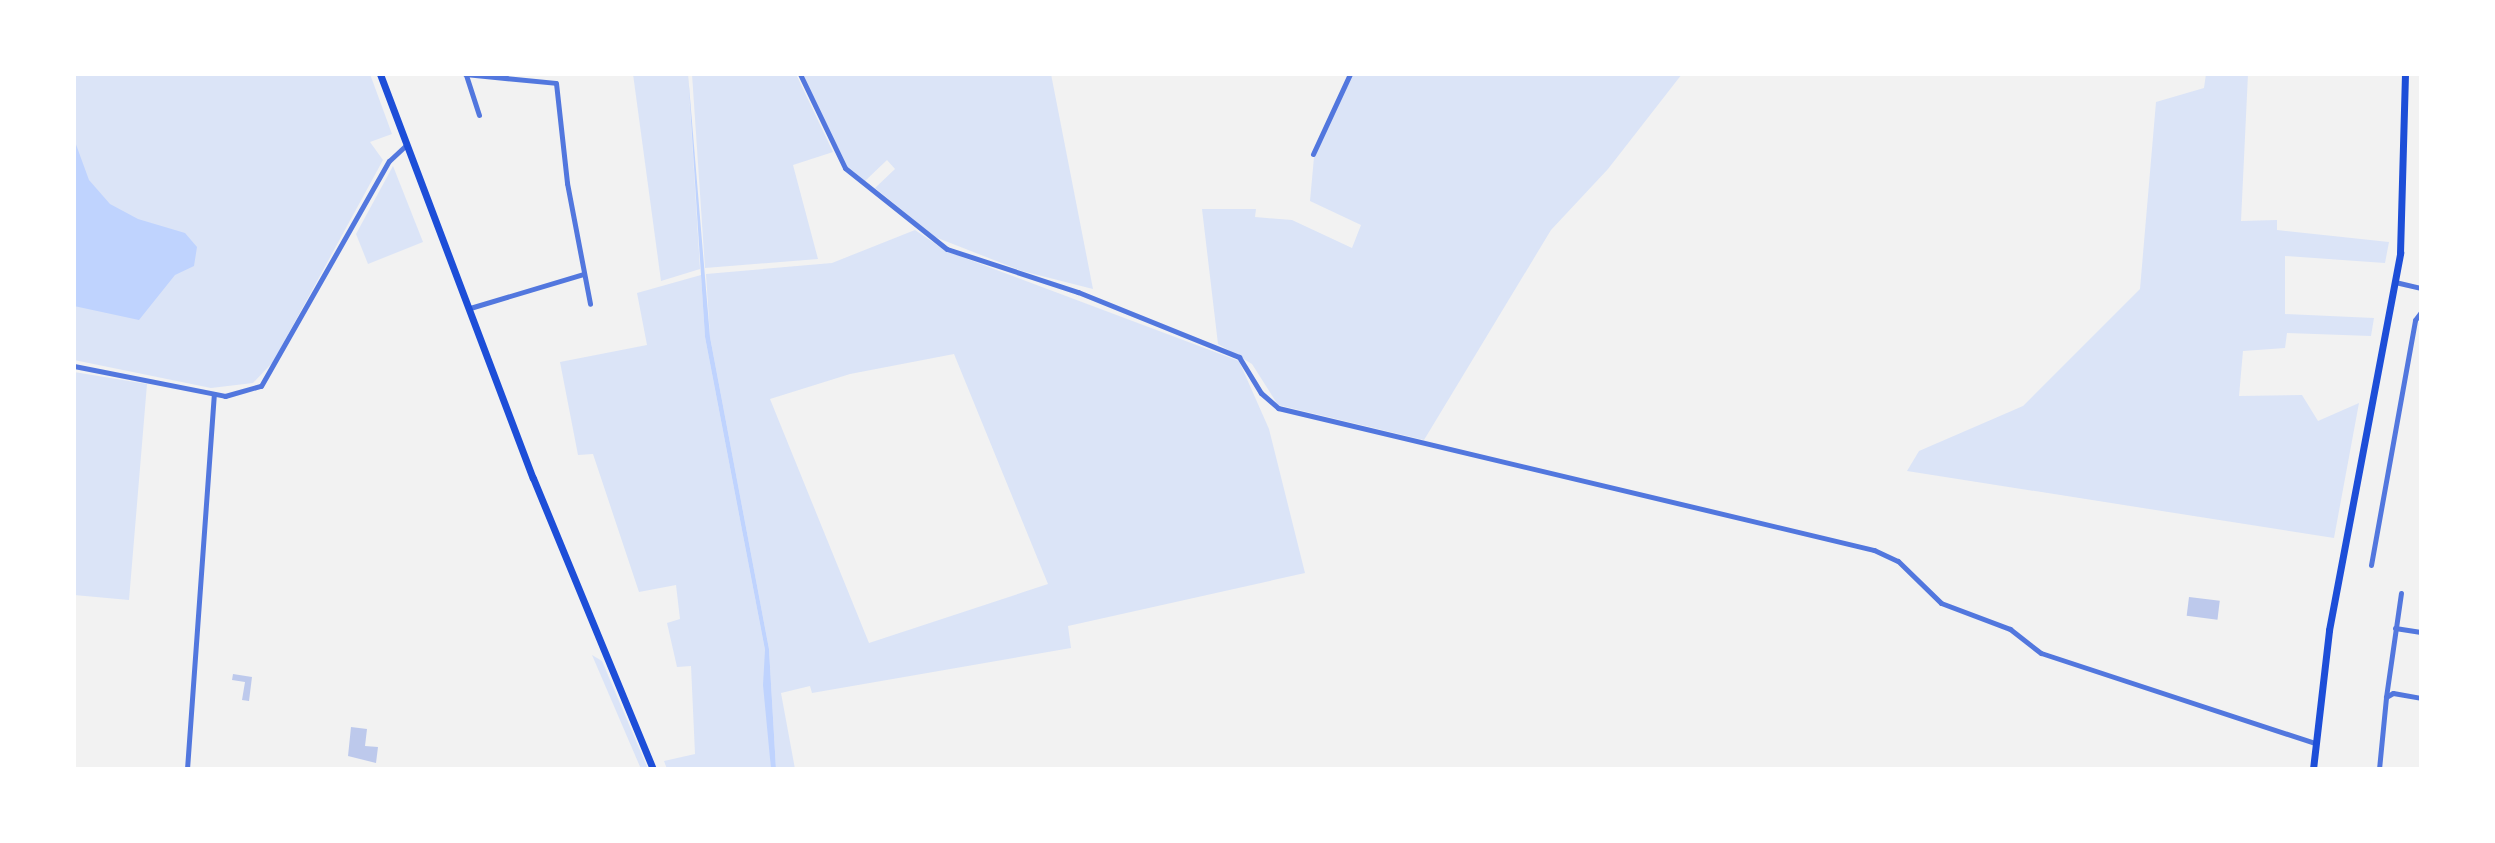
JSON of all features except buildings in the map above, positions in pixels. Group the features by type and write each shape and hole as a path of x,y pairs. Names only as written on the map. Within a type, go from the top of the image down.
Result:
{"main road":[{"path":"380,74 533,478 653,769"},
{"path":"2313,769 2331,619 2395,282 2405,197 2405,74"}],"street":[{"path":"479,115 465,74 556,83 590,304"},
{"path":"800,74 845,168 947,249 1078,292 1239,357 1261,393 1278,408 1874,550 1898,561 1941,603 2010,629 2041,653 2315,743"},
{"path":"1313,154 1350,74"},
{"path":"74,366 214,394 246,393 269,379 389,161 405,146"},
{"path":"470,308 583,274"},
{"path":"2395,282 2421,288"},
{"path":"2371,565 2415,320 2421,312"},
{"path":"187,769 214,394"},
{"path":"2379,769 2401,593"},
{"path":"2395,628 2421,632"},
{"path":"2386,697 2393,693 2421,698"}],"shaded area":[{"path":"74,74 370,74 392,134 370,142 383,160 273,362 253,383 211,388 74,360"},
{"path":"633,74 688,74 700,269 661,281"},
{"path":"692,74 796,74 833,152 793,165 818,259 705,268"},
{"path":"802,74 1051,74 1093,289 1022,271 935,237 875,188 895,169 887,160 865,181 847,166"},
{"path":"1353,74 1682,74 1608,169 1551,230 1424,440 1278,405 1252,364 1218,344 1202,209 1256,209 1255,217 1292,220 1352,248 1361,225 1310,201 1314,157"},
{"path":"2206,74 2248,74 2241,221 2277,220 2277,230 2389,242 2385,263 2285,256 2285,314 2374,318 2371,336 2287,333 2285,348 2243,351 2239,396 2302,395 2318,421 2359,403 2334,538 1907,471 1919,451 2023,406 2140,289 2156,102 2204,88"},
{"path":"393,166 423,242 368,264 356,234"},
{"path":"915,230 946,251 1239,361 1269,429 1305,573 1068,626 1071,648 812,693 810,686 781,693 795,769 776,769 769,649 710,337 706,274 832,263","holes":["954,354 1048,584 869,643 770,399 850,374"]},
{"path":"701,275 705,337 765,650 771,769 667,769 664,761 695,754 691,666 677,667 667,623 680,619 676,585 639,592 593,454 578,455 560,362 647,345 637,293"},
{"path":"74,372 147,384 129,600 74,595"},
{"path":"592,655 602,661 648,769 641,769"}],"water":[{"path":"688,74 710,337 769,649 776,769 771,769 763,685 765,650 705,337"},
{"path":"74,139 89,180 110,204 138,219 185,233 197,247 194,266 175,275 139,320 74,306"}]}
